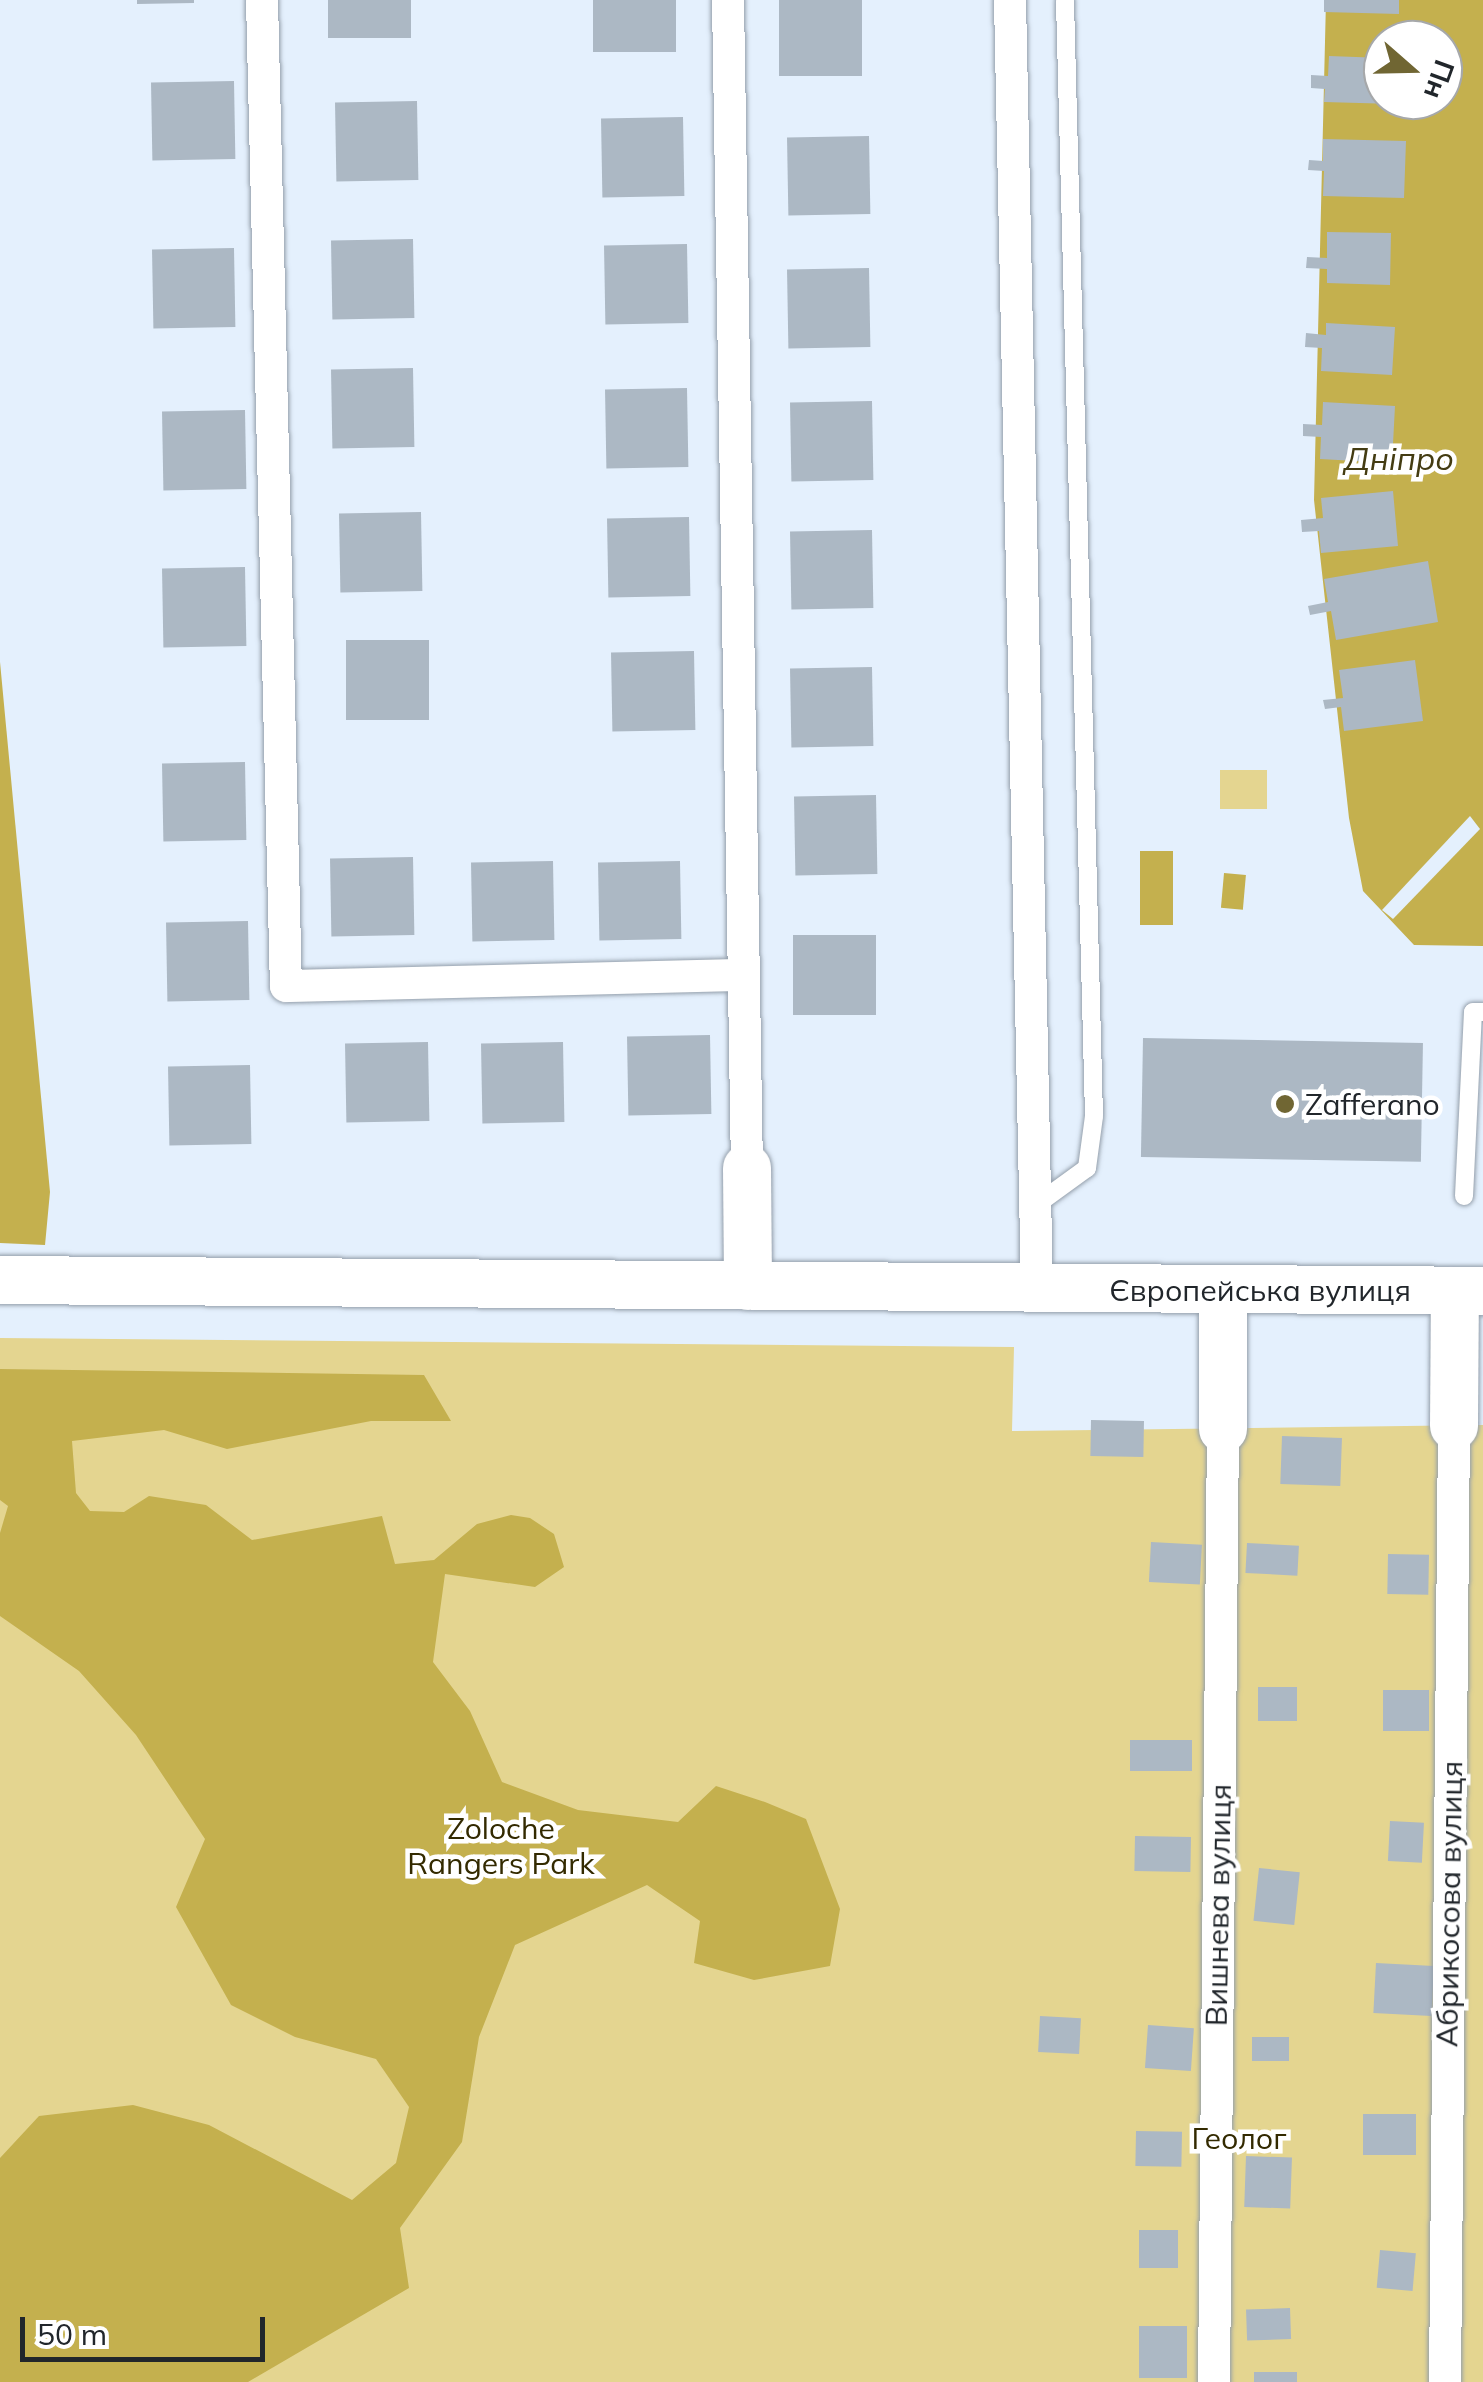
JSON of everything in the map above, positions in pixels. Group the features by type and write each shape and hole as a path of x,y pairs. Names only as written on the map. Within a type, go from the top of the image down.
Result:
{"street":[{"path":"262,0 286,986 742,974"},
{"path":"728,0 748,1286"},
{"path":"1010,0 1037,1289"},
{"name":"Європейська вулиця","path":"0,1280 1469,1291"},
{"path":"1222,1428 1224,1290"},
{"path":"1454,1426 1469,1291"},
{"name":"Абрикосова вулиця","path":"1445,2382 1454,1426"},
{"name":"Вишнева вулиця","path":"1214,2382 1222,1428"}],"lane":[{"path":"1036,1205 1087,1168 1094,1116 1065,0"},
{"path":"1464,1196 1473,1012 1483,1012"}],"green space":[{"path":"1220,770 1267,770 1267,809 1220,809"},
{"name":"Zoloche Rangers Park","path":"0,1338 1014,1347 1012,1431 1483,1425 1483,2382 0,2382"}],"water":[{"name":"Дніпро","path":"1326,0 1483,0 1483,946 1414,945 1363,891 1349,818 1314,500"},
{"path":"0,662 50,1192 45,1245 0,1243"},
{"path":"1140,851 1173,851 1173,925 1140,925"},
{"path":"1224,873 1246,875 1243,910 1221,908"},
{"path":"0,1369 424,1375 451,1421 371,1421 227,1449 164,1430 72,1441 76,1493 90,1511 124,1512 149,1496 206,1505 252,1540 382,1516 395,1564 434,1560 477,1524 511,1515 530,1518 554,1534 564,1567 535,1587 445,1574 433,1662 470,1711 502,1782 578,1810 678,1822 716,1786 765,1802 806,1819 840,1909 830,1966 754,1980 694,1963 700,1921 647,1885 515,1945 479,2037 462,2142 400,2228 409,2288 248,2382 0,2382 0,2158 39,2116 133,2105 209,2125 352,2200 396,2163 409,2107 376,2059 295,2037 231,2005 176,1907 205,1839 136,1735 79,1671 0,1616 0,1533 8,1506 0,1500"}],"pier":[{"path":"1470,816 1480,829 1393,919 1382,910"}],"building":[{"path":"137,0 194,0 194,3 137,4"},
{"path":"328,0 411,0 411,38 328,38"},
{"path":"593,0 676,0 676,52 593,52"},
{"path":"779,0 862,0 862,76 779,76"},
{"path":"1324,0 1399,0 1399,14 1324,12"},
{"path":"1329,56 1363,57 1363,103 1324,102 1325,89 1311,88 1311,75 1328,76"},
{"path":"234,81 235,159 152,160 151,82"},
{"path":"417,101 418,180 336,181 335,102"},
{"path":"683,117 684,196 602,197 601,118"},
{"path":"869,136 870,214 788,215 787,137"},
{"path":"1323,139 1406,141 1404,198 1323,196 1324,171 1308,170 1309,160 1323,161"},
{"path":"1327,232 1391,233 1390,285 1327,283 1327,269 1306,268 1307,257 1327,258"},
{"path":"413,239 414,318 332,319 331,240"},
{"path":"687,244 688,323 605,324 604,245"},
{"path":"234,248 235,327 153,328 152,249"},
{"path":"869,268 870,347 788,348 787,269"},
{"path":"1326,323 1395,327 1392,375 1321,371 1322,348 1305,347 1306,333 1326,335"},
{"path":"413,368 414,447 332,448 331,369"},
{"path":"687,388 688,467 606,468 605,389"},
{"path":"872,401 873,480 791,481 790,402"},
{"path":"1323,402 1395,406 1392,463 1320,459 1321,437 1303,436 1303,424 1322,425"},
{"path":"245,410 246,489 163,490 162,411"},
{"path":"1393,491 1398,546 1321,553 1319,531 1302,532 1301,520 1323,518 1321,498"},
{"path":"421,512 422,591 340,592 339,513"},
{"path":"689,517 690,596 608,597 607,518"},
{"path":"872,530 873,608 791,609 790,531"},
{"path":"1428,561 1438,622 1336,640 1331,611 1310,615 1308,606 1328,602 1324,579"},
{"path":"245,567 246,646 163,647 162,568"},
{"path":"346,640 429,640 429,720 346,720"},
{"path":"694,651 695,730 612,731 611,652"},
{"path":"1415,660 1423,721 1344,731 1341,707 1325,709 1323,700 1343,698 1339,670"},
{"path":"872,667 873,746 791,747 790,668"},
{"path":"245,762 246,840 163,841 162,763"},
{"path":"876,795 877,874 795,875 794,796"},
{"path":"413,857 414,935 331,936 330,858"},
{"path":"553,861 554,940 472,941 471,862"},
{"path":"680,861 681,939 599,940 598,862"},
{"path":"248,921 249,1000 167,1001 166,922"},
{"path":"793,935 876,935 876,1015 793,1015"},
{"path":"710,1035 711,1114 628,1115 627,1036"},
{"path":"1143,1038 1423,1043 1421,1162 1141,1157"},
{"path":"428,1042 429,1121 346,1122 345,1043"},
{"path":"563,1042 564,1122 482,1123 481,1043"},
{"path":"250,1065 251,1144 169,1145 168,1066"},
{"path":"1091,1420 1144,1421 1143,1457 1090,1456"},
{"path":"1282,1436 1342,1438 1340,1486 1280,1484"},
{"path":"1151,1542 1202,1545 1200,1585 1149,1582"},
{"path":"1247,1543 1299,1546 1297,1576 1245,1573"},
{"path":"1388,1554 1429,1555 1428,1595 1387,1594"},
{"path":"1258,1687 1297,1687 1297,1721 1258,1721"},
{"path":"1383,1690 1429,1690 1429,1731 1383,1731"},
{"path":"1130,1740 1192,1740 1192,1771 1130,1771"},
{"path":"1390,1821 1424,1823 1422,1863 1388,1861"},
{"path":"1135,1836 1191,1837 1190,1872 1134,1871"},
{"path":"1259,1868 1300,1872 1294,1925 1253,1921"},
{"path":"1376,1963 1434,1966 1431,2016 1373,2013"},
{"path":"1040,2016 1081,2018 1079,2054 1038,2052"},
{"path":"1148,2025 1194,2028 1191,2071 1145,2068"},
{"path":"1252,2037 1289,2037 1289,2061 1252,2061"},
{"path":"1363,2114 1416,2114 1416,2155 1363,2155"},
{"path":"1136,2131 1182,2132 1181,2167 1135,2166"},
{"path":"1246,2156 1292,2158 1290,2209 1244,2207"},
{"path":"1139,2230 1178,2230 1178,2268 1139,2268"},
{"path":"1380,2250 1416,2253 1413,2291 1377,2288"},
{"path":"1290,2308 1291,2339 1247,2341 1246,2310"},
{"path":"1139,2326 1187,2326 1187,2378 1139,2378"},
{"path":"1254,2372 1297,2372 1297,2382 1254,2382"}],"place":[{"name":"Zafferano","path":"1285,1104"}],"park label":[{"name":"Геолог","path":"1239,2138"}]}
